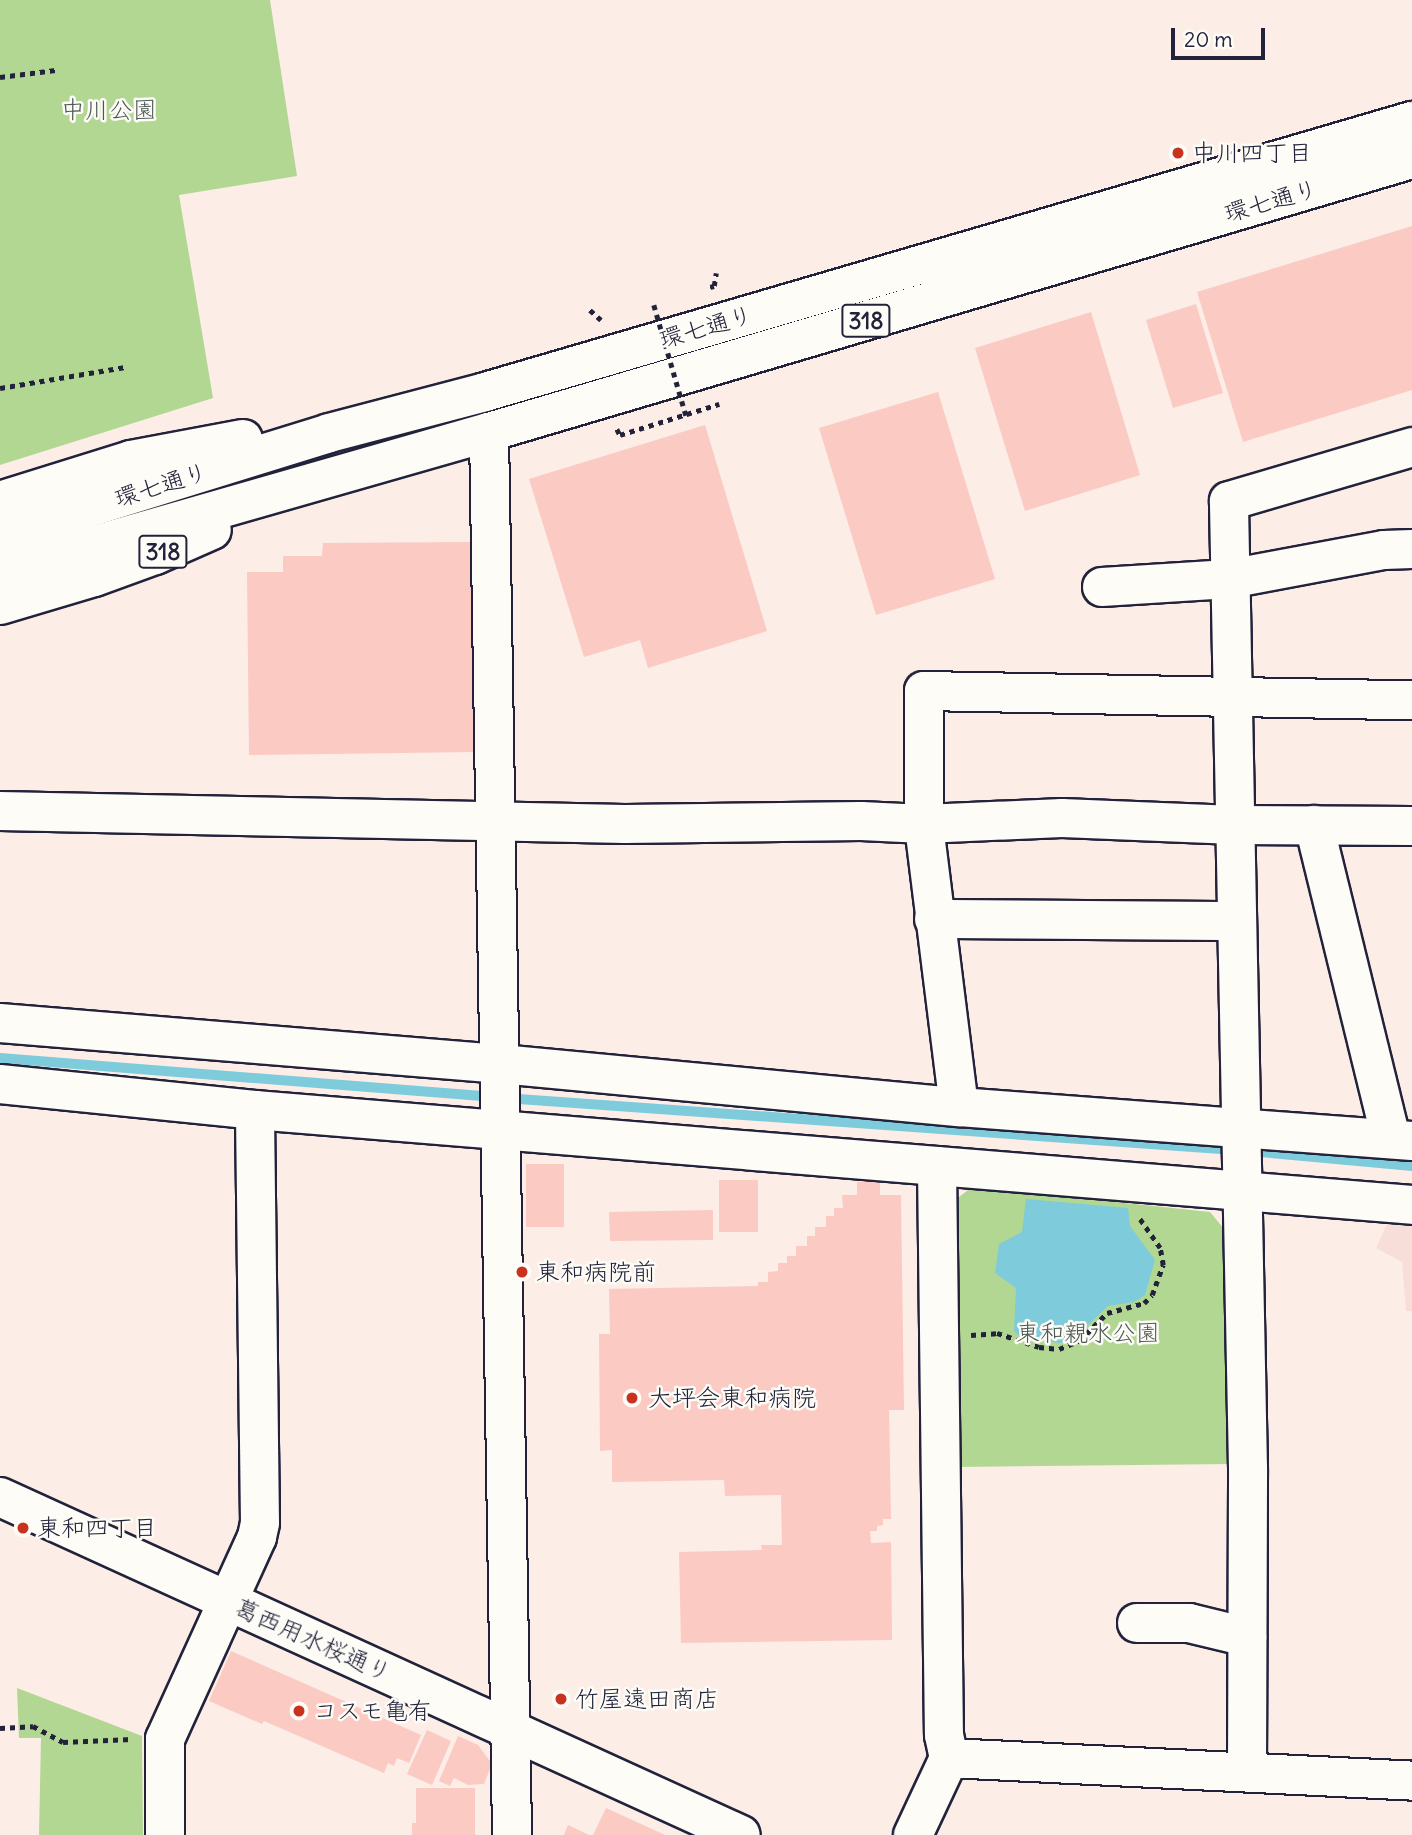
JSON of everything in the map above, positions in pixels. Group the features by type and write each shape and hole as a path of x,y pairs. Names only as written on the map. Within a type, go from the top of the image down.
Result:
{"street":[{"name":"環七通り","path":"0,572 54,536 329,433 485,392 1412,121"},
{"name":"環七通り","path":"0,535 54,536 318,478 489,432 1412,159"},
{"path":"489,432 512,1835"},
{"name":"318","path":"0,501 131,460 201,445 329,433"},
{"path":"1247,1771 1241,1127 1229,501 1412,447"},
{"name":"318","path":"0,605 155,555 318,478"},
{"path":"1102,587 1229,579 1384,550 1412,549"},
{"path":"959,1107 924,824 924,691 1412,700"},
{"path":"0,811 496,819 625,824 862,821 924,824 1062,818 1235,825 1412,826"},
{"path":"0,1023 501,1064 959,1107 1401,1140 1314,825"},
{"path":"934,919 1237,921"},
{"path":"0,1084 255,1110 502,1128 1241,1193 1412,1205"},
{"path":"165,1835 165,1739 257,1536 260,1523 255,1110"},
{"path":"913,1835 948,1758 944,1735 937,1166"},
{"name":"葛西用水桜通り","path":"0,1497 741,1835"},
{"path":"1137,1623 1189,1623 1247,1637"},
{"path":"948,1758 1412,1781"}],"path":[{"path":"0,77 56,70"},
{"path":"714,285 716,273"},
{"path":"620,435 686,415 654,305"},
{"path":"590,310 599,321"},
{"path":"0,388 125,367"},
{"path":"964,1335 997,1333 1039,1348 1059,1349 1079,1341 1107,1313 1144,1303 1152,1295 1163,1265 1160,1248 1142,1225 1138,1208"},
{"path":"0,1728 33,1726 63,1742 137,1739"}],"shaded area":[{"path":"1389,1220 1412,1222 1412,1311 1406,1311 1402,1262 1376,1248"}],"green space":[{"name":"中川公園","path":"0,0 270,0 297,176 179,195 213,398 0,465"},
{"name":"東和親水公園","path":"972,1187 1210,1212 1224,1229 1229,1464 955,1467 954,1201"},
{"path":"17,1688 142,1736 143,1835 39,1835 41,1738 19,1738"}],"water":[{"path":"1026,1199 1128,1208 1130,1226 1155,1260 1145,1295 1134,1302 1108,1306 1071,1341 1059,1343 1020,1337 1014,1331 1016,1288 995,1273 999,1244 1022,1232"}],"building":[{"path":"1412,226 1412,390 1243,442 1197,292"},
{"path":"1196,304 1223,393 1173,408 1146,320"},
{"path":"1091,312 1140,475 1025,511 975,348"},
{"path":"938,392 995,579 876,615 819,428"},
{"path":"705,425 767,631 648,668 640,640 584,657 529,479"},
{"path":"472,542 474,752 249,755 247,572 283,572 283,556 322,556 323,543"},
{"path":"526,1164 564,1164 564,1227 526,1227"},
{"path":"719,1180 758,1180 758,1232 719,1232"},
{"path":"857,1182 880,1182 880,1195 901,1195 904,1410 889,1410 891,1519 883,1519 883,1525 877,1526 877,1531 870,1531 871,1543 891,1542 892,1640 681,1643 679,1552 762,1550 761,1545 782,1545 781,1495 725,1496 724,1480 612,1482 612,1450 600,1451 599,1334 610,1334 609,1289 758,1286 758,1282 768,1282 768,1272 778,1271 778,1263 787,1263 787,1256 796,1256 796,1246 807,1246 807,1236 815,1236 815,1227 826,1227 826,1216 834,1216 834,1208 843,1208 842,1195 857,1195"},
{"path":"713,1210 713,1240 610,1241 609,1212"},
{"name":"コスモ亀有","path":"231,1651 421,1735 409,1763 397,1758 394,1766 388,1763 384,1773 264,1721 262,1724 209,1701"},
{"path":"427,1730 451,1741 432,1785 407,1774"},
{"path":"458,1736 478,1745 492,1764 484,1784 468,1785 454,1778 450,1786 439,1781"},
{"path":"416,1788 475,1788 475,1835 412,1835 412,1823 416,1823"},
{"path":"606,1808 665,1835 593,1835"},
{"path":"568,1825 589,1835 564,1835"}],"waterway":[{"path":"0,1058 491,1097"},
{"path":"506,1098 1235,1150"},
{"path":"1250,1151 1412,1166"}],"place":[{"name":"中川四丁目","path":"1178,153"},
{"name":"東和病院前","path":"522,1272"},
{"name":"大坪会東和病院","path":"632,1398"},
{"name":"東和四丁目","path":"23,1528"},
{"name":"竹屋遠田商店","path":"561,1699"},
{"name":"コスモ亀有","path":"299,1711"}]}
